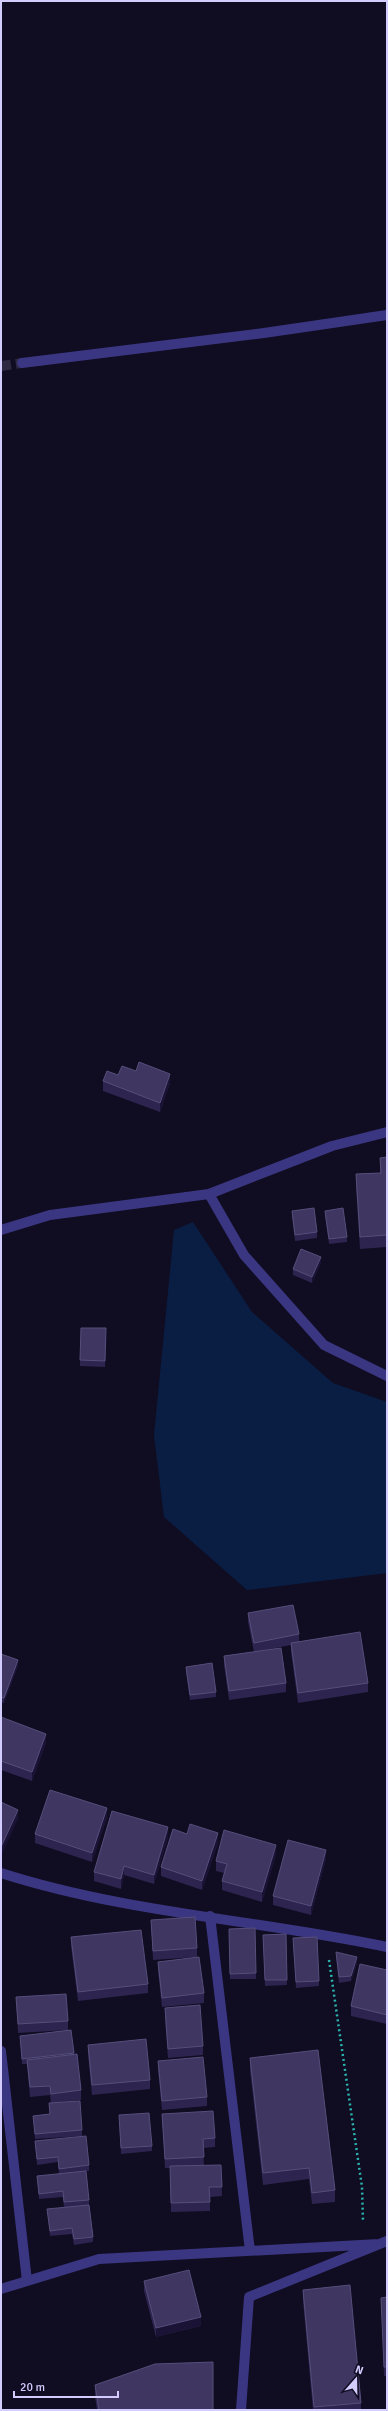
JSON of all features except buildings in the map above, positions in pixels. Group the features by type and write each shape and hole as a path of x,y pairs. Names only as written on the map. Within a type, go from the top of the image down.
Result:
{"street":[{"path":"22,363 264,333 387,315"},
{"path":"1,1230 50,1215 209,1194 332,1146 387,1132"},
{"path":"209,1194 244,1255 324,1345 387,1376"},
{"path":"1,1873 110,1901 325,1934 387,1948"},
{"path":"210,1916 250,2251"},
{"path":"1,2051 27,2281"},
{"path":"1,2289 99,2259 383,2243"},
{"path":"241,2410 249,2297 383,2243"}],"path":[{"path":"325,1934 362,2187 365,2245"}],"water":[{"path":"193,1222 252,1312 333,1383 387,1402 387,1573 247,1590 164,1517 154,1435 174,1230"}],"tunnel":[{"path":"1,366 22,363"}]}
